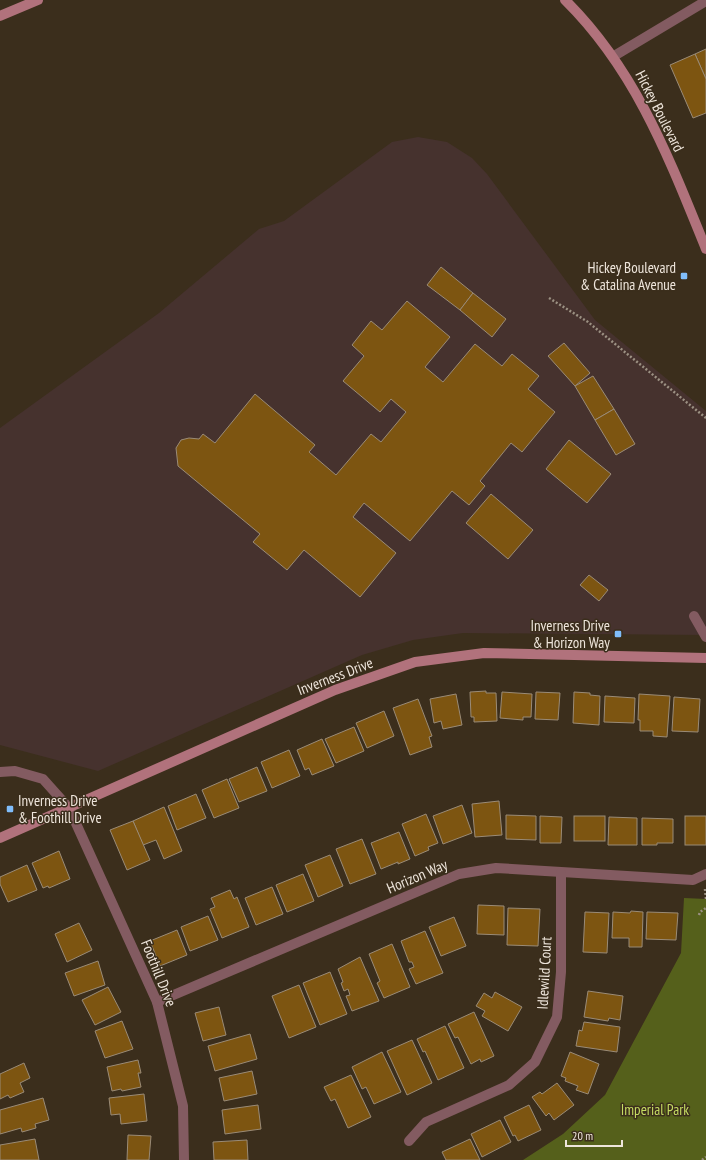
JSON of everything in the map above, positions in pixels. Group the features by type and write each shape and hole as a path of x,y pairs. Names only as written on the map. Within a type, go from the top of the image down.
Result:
{"street":[{"path":"0,16 38,0"},
{"name":"Hickey Boulevard","path":"565,0 587,21 614,56 638,95 657,134 706,247"},
{"path":"614,56 706,0"},
{"path":"694,616 706,637"},
{"name":"Inverness Drive","path":"0,838 335,690 415,662 484,653 706,658"},
{"name":"Foothill Drive","path":"0,772 15,772 43,779 69,808 157,1002 183,1106 184,1160"},
{"name":"Horizon Way","path":"157,1002 459,874 496,868 693,880 706,874"},
{"name":"Idlewild Court","path":"409,1141 426,1122 509,1085 535,1062 557,1017 561,972 561,873"}],"path":[{"path":"549,298 588,322 706,418"},
{"path":"699,914 706,908"},
{"path":"702,1160 706,1157"}],"shaded area":[{"path":"418,137 447,142 472,158 487,174 595,320 706,411 706,635 463,633 413,640 362,655 98,771 0,745 0,428 159,313 259,229 284,221 392,142"}],"green space":[{"name":"Imperial Park","path":"684,898 706,899 706,1160 523,1160 563,1134 605,1095 681,953"}],"building":[{"path":"706,49 706,79 695,54"},
{"path":"695,54 706,79 706,113 693,118 670,65"},
{"path":"441,267 473,293 460,310 427,285"},
{"path":"473,293 506,319 492,337 460,310"},
{"path":"407,301 450,337 425,367 443,382 475,344 502,366 512,354 539,376 528,389 555,412 522,452 511,443 480,481 485,486 469,505 452,491 410,541 364,503 353,517 396,553 360,597 304,550 287,570 253,542 260,534 178,466 176,448 181,440 189,438 199,439 203,434 215,443 255,394 315,445 309,452 336,475 371,434 381,442 406,412 391,399 380,412 343,381 364,356 352,345 371,321 382,330"},
{"path":"564,343 590,373 575,386 548,356"},
{"path":"593,376 614,409 595,420 575,386"},
{"path":"614,409 635,444 616,455 595,420"},
{"path":"569,440 611,474 587,503 546,469"},
{"path":"491,494 533,530 508,559 466,523"},
{"path":"589,575 608,590 599,601 580,585"},
{"path":"486,691 486,693 496,693 497,721 474,722 474,717 471,717 470,692"},
{"path":"502,692 532,694 531,717 523,717 523,720 500,718"},
{"path":"536,692 560,693 558,720 535,719"},
{"path":"574,692 590,693 590,695 600,696 599,725 573,723"},
{"path":"456,694 462,725 443,729 441,721 434,723 430,699"},
{"path":"639,694 670,696 667,737 653,736 653,731 640,731 640,720 638,720"},
{"path":"605,696 635,698 634,723 604,722"},
{"path":"674,697 700,699 698,732 672,731"},
{"path":"418,699 432,736 429,737 432,747 410,755 393,708"},
{"path":"384,711 394,736 367,748 356,723"},
{"path":"354,727 364,751 336,763 325,739"},
{"path":"322,739 334,766 312,775 309,768 305,770 297,750"},
{"path":"289,750 300,776 272,788 261,762"},
{"path":"257,767 267,791 239,802 229,779"},
{"path":"227,779 239,808 214,818 202,790"},
{"path":"196,794 206,818 177,830 168,806"},
{"path":"499,801 502,835 475,837 472,804"},
{"path":"462,805 472,833 443,844 433,816"},
{"path":"164,807 182,851 164,859 156,840 143,845 133,821"},
{"path":"426,814 438,843 428,847 429,850 415,856 402,824"},
{"path":"506,815 536,816 536,840 506,839"},
{"path":"540,816 562,817 561,843 540,843"},
{"path":"574,816 605,816 605,841 574,841"},
{"path":"685,816 706,816 706,845 685,845"},
{"path":"609,817 637,818 637,845 608,845"},
{"path":"642,818 673,819 673,843 642,845"},
{"path":"133,821 150,860 127,870 110,830"},
{"path":"399,832 410,859 381,869 371,843"},
{"path":"362,839 376,874 350,884 336,849"},
{"path":"59,851 70,879 49,888 48,886 43,888 32,863"},
{"path":"330,855 343,886 318,897 305,865"},
{"path":"27,865 37,890 8,902 0,884 0,877"},
{"path":"303,874 314,901 287,912 276,885"},
{"path":"272,887 283,914 256,925 245,898"},
{"path":"230,890 234,899 237,897 249,927 222,938 210,909 215,907 211,898"},
{"path":"478,905 504,906 504,935 477,934"},
{"path":"508,908 540,909 538,946 507,945"},
{"path":"631,911 643,912 642,947 629,947 629,938 612,938 613,912 630,913"},
{"path":"585,912 609,913 607,953 583,952"},
{"path":"647,912 678,913 676,940 646,939"},
{"path":"208,916 218,940 190,951 181,927"},
{"path":"454,917 466,946 441,956 429,927"},
{"path":"79,923 92,950 67,962 55,934"},
{"path":"177,930 187,955 160,966 150,941"},
{"path":"425,931 443,973 416,984 409,969 414,967 412,962 409,962 401,941"},
{"path":"392,944 410,987 384,998 377,983 380,981 369,954"},
{"path":"360,957 379,1001 352,1011 346,996 350,995 348,989 344,991 341,983 343,982 338,969"},
{"path":"98,961 105,985 74,996 65,973"},
{"path":"330,972 347,1014 320,1025 303,983"},
{"path":"299,985 316,1027 289,1038 272,996"},
{"path":"108,987 121,1012 95,1025 82,1000"},
{"path":"588,991 623,996 620,1020 609,1018 608,1021 584,1017"},
{"path":"495,992 522,1007 508,1031 482,1016 485,1011 476,1006 484,993 492,998"},
{"path":"219,1007 226,1035 203,1041 195,1013"},
{"path":"474,1012 494,1056 481,1062 480,1059 471,1064 458,1037 455,1038 448,1024"},
{"path":"122,1021 133,1049 105,1058 95,1031"},
{"path":"584,1022 620,1027 617,1052 576,1046 579,1030 582,1031"},
{"path":"445,1026 464,1068 438,1080 425,1051 423,1052 417,1039"},
{"path":"250,1034 257,1059 215,1071 208,1046"},
{"path":"412,1040 432,1083 407,1095 387,1051"},
{"path":"382,1052 401,1092 374,1104 366,1087 362,1089 352,1067"},
{"path":"570,1052 599,1064 588,1094 576,1090 578,1086 565,1081 566,1078 561,1076"},
{"path":"138,1060 141,1073 138,1073 141,1087 122,1091 121,1089 112,1091 107,1067"},
{"path":"24,1063 30,1078 20,1083 24,1092 10,1098 8,1095 0,1099 0,1074"},
{"path":"252,1071 257,1094 224,1101 219,1078"},
{"path":"351,1075 371,1117 348,1128 335,1099 331,1101 324,1087"},
{"path":"557,1083 574,1105 554,1120 549,1113 546,1116 532,1097 540,1092 542,1094"},
{"path":"144,1094 147,1121 121,1124 120,1114 111,1115 109,1098"},
{"path":"43,1098 49,1120 35,1124 36,1128 22,1132 21,1128 0,1134 0,1110"},
{"path":"258,1105 261,1129 225,1134 222,1110"},
{"path":"529,1105 541,1130 518,1141 515,1135 513,1136 504,1117"},
{"path":"500,1120 511,1142 482,1157 471,1134"},
{"path":"128,1135 151,1136 149,1160 127,1160"},
{"path":"35,1139 39,1160 0,1160 0,1145"},
{"path":"470,1139 480,1160 446,1160 442,1152"},
{"path":"247,1140 248,1160 214,1160 213,1142"}],"place":[{"name":"Hickey Boulevard & Catalina Avenue","path":"684,276"},
{"name":"Inverness Drive & Horizon Way","path":"618,634"},
{"name":"Inverness Drive & Foothill Drive","path":"10,809"}]}
